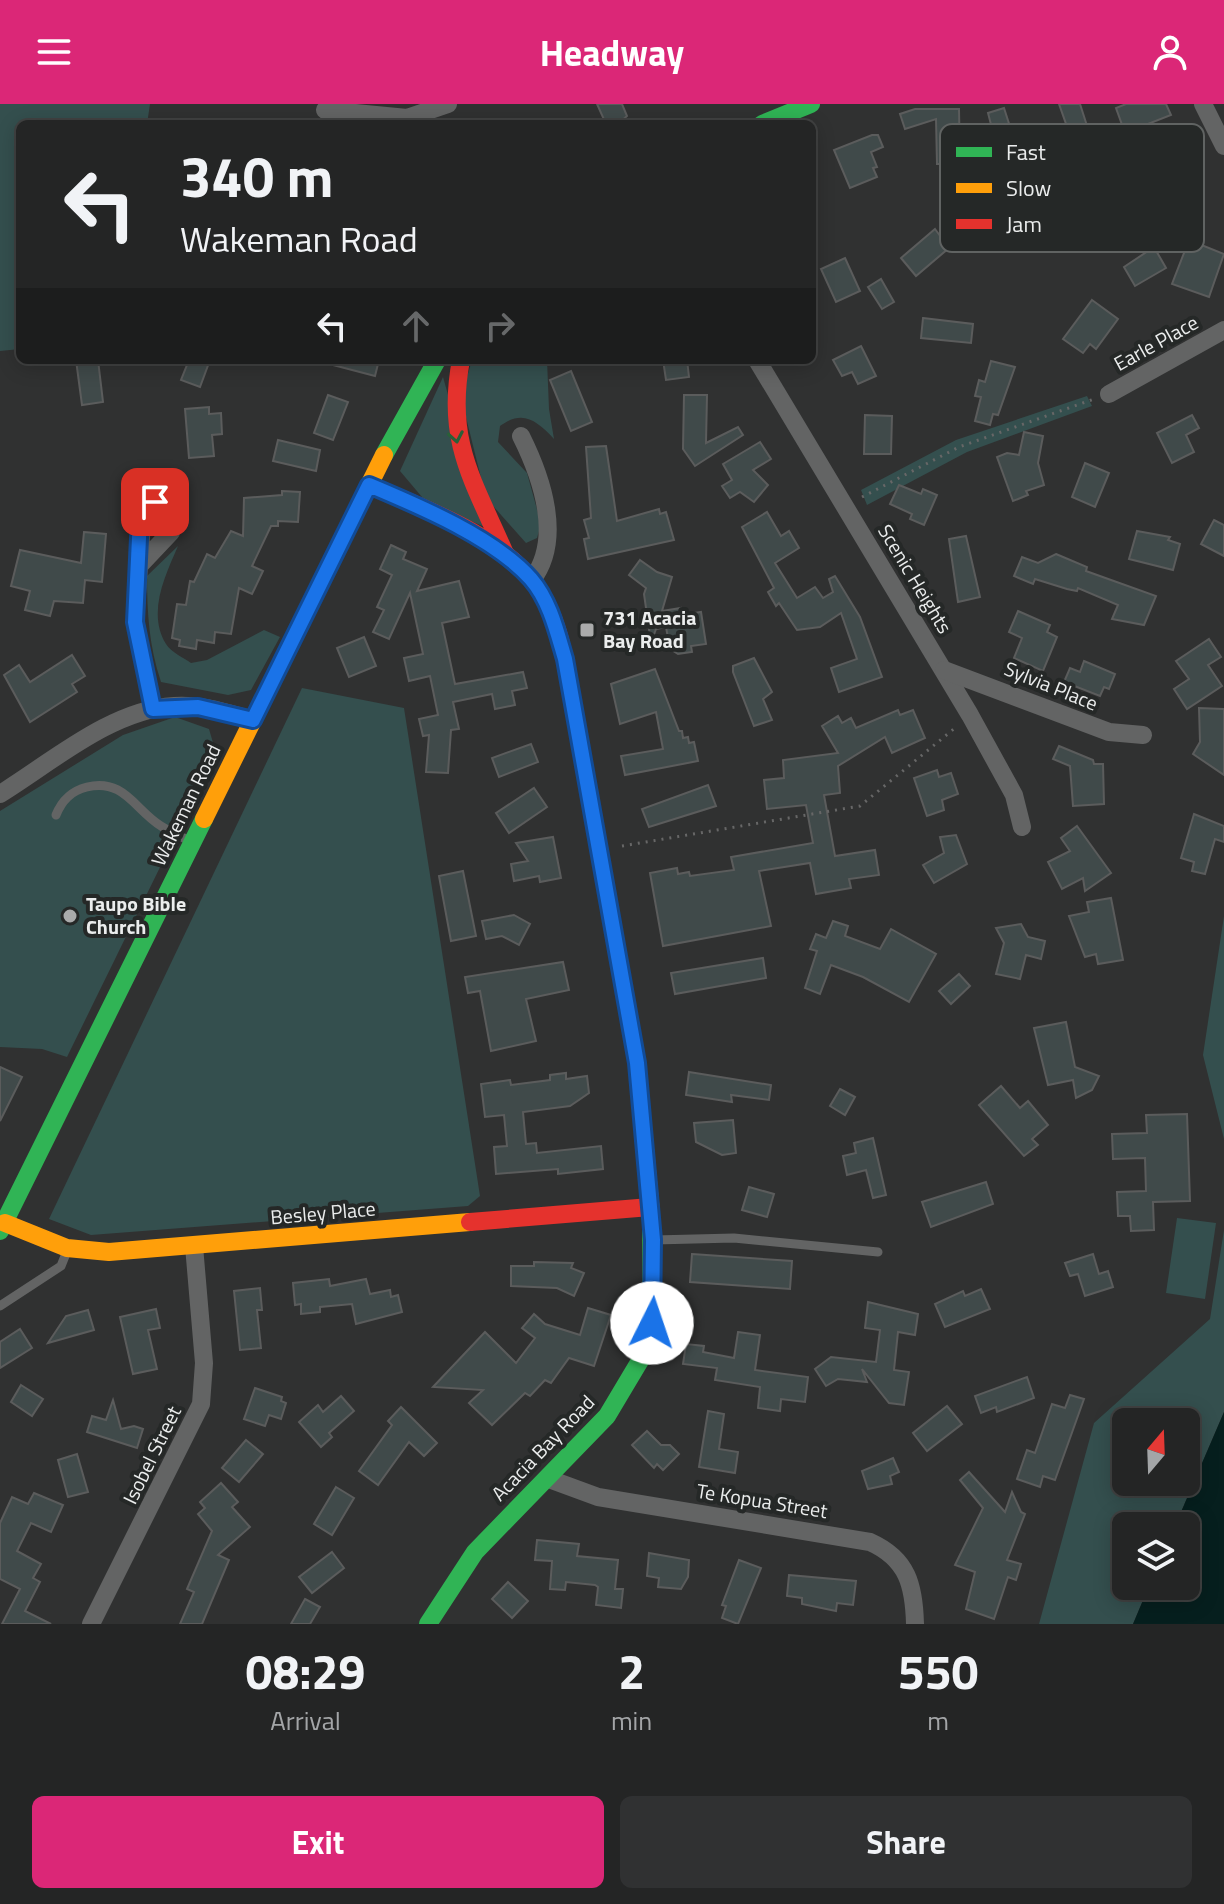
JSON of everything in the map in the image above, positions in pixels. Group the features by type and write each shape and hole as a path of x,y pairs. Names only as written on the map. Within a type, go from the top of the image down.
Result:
{"street":[{"path":"325,110 407,118 448,104"},
{"path":"772,120 811,104"},
{"path":"1203,104 1224,146"},
{"name":"Earle Place","path":"1109,394 1224,330"},
{"path":"369,485 407,409 435,364"},
{"path":"460,364 453,397 459,456 506,556"},
{"name":"Scenic Heights","path":"759,364 970,715 1014,795 1022,827"},
{"path":"521,436 538,474 549,537 545,560 532,580"},
{"name":"Acacia Bay Road","path":"369,485 474,536 506,556 532,580 554,623 565,659 637,1063 653,1240 652,1323 641,1359 607,1416 475,1552 428,1624"},
{"name":"Wakeman Road","path":"2,1227 369,485"},
{"path":"137,568 135,622 153,709"},
{"name":"Sylvia Place","path":"944,670 1109,732 1143,735"},
{"path":"0,794 109,726 153,709 198,707 253,720"},
{"name":"Besley Place","path":"2,1227 67,1248 109,1252 650,1207"},
{"name":"Isobel Street","path":"91,1624 201,1404 204,1363 194,1246"},
{"name":"Te Kopua Street","path":"549,1479 598,1497 870,1542 893,1555 909,1575 915,1624"}],"lane":[{"path":"56,815 61,803 75,790 109,785 129,796 159,826 193,842"},
{"path":"653,1240 734,1238 878,1252"},
{"path":"0,1306 61,1266 67,1248"}],"path":[{"path":"845,506 959,447 1109,394"},
{"path":"600,850 860,806 970,715"}],"shaded area":[{"path":"0,104 150,104 148,120 16,120 16,349 0,351"},
{"path":"471,364 547,364 554,439 536,422 516,418 500,426 498,442 527,473 541,524 537,538 526,543 486,498 461,397"},
{"path":"443,377 485,527 427,503 400,471"},
{"path":"1087,396 1092,406 967,452 867,505 861,490 956,440"},
{"path":"178,546 163,582 158,607 158,620 166,644 191,663 207,660 264,630 280,637 251,690 228,695 161,682 150,629 147,576"},
{"path":"302,688 404,708 480,1196 468,1206 91,1235 49,1219"},
{"path":"175,717 209,729 216,753 67,1057 42,1049 0,1047 0,811 123,735"},
{"path":"1224,916 1224,1139 1203,1055"},
{"path":"1177,1218 1216,1223 1205,1299 1166,1293"},
{"path":"1224,1230 1224,1412 1200,1468 1200,1408 1112,1408 1112,1496 1188,1496 1181,1512 1112,1512 1112,1600 1143,1600 1133,1624 1039,1624 1094,1423 1210,1319"},
{"path":"1224,1412 1224,1624 1133,1624 1143,1600 1200,1600 1200,1512 1181,1512 1188,1496 1200,1496 1200,1468"}],"building":[{"path":"597,104 622,104 627,116 622,120 604,120"},
{"path":"1059,104 1080,104 1086,124 1066,124"},
{"path":"1126,104 1166,104 1171,115 1148,124 1122,124 1116,108"},
{"path":"1004,108 1009,124 991,124 988,113"},
{"path":"915,109 959,109 959,124 940,124 940,164 937,164 936,119 905,129 900,114"},
{"path":"878,135 883,147 871,152 877,177 850,188 834,150"},
{"path":"935,229 940,236 940,252 944,252 916,276 901,258"},
{"path":"1204,246 1224,254 1209,297 1172,284 1184,252 1204,252"},
{"path":"1146,252 1157,252 1166,268 1135,286 1124,267"},
{"path":"845,258 860,291 836,302 821,269"},
{"path":"881,279 894,302 882,309 868,287"},
{"path":"1092,300 1118,319 1096,349 1090,344 1083,353 1063,339"},
{"path":"923,318 973,324 971,343 921,338"},
{"path":"861,346 876,376 858,384 852,372 842,376 833,360"},
{"path":"991,361 1015,367 998,415 993,414 990,425 975,421 981,397 975,396 979,380 985,382"},
{"path":"77,364 98,364 103,402 82,405"},
{"path":"187,364 209,364 200,387 181,380"},
{"path":"333,364 378,364 375,376"},
{"path":"664,364 687,364 689,377 666,380"},
{"path":"571,371 592,422 571,431 550,380"},
{"path":"328,395 348,402 333,440 314,433"},
{"path":"684,395 707,395 706,443 738,427 743,435 695,466 683,449"},
{"path":"209,407 209,414 221,413 222,434 212,435 214,456 189,458 185,409"},
{"path":"865,415 892,416 891,454 864,454"},
{"path":"1192,415 1199,428 1186,435 1194,452 1172,463 1157,433"},
{"path":"1024,432 1043,436 1038,463 1044,485 1026,491 1028,495 1013,501 997,457 1007,453 1019,455"},
{"path":"278,440 320,450 316,471 273,461"},
{"path":"760,442 771,459 753,470 768,485 754,502 740,492 730,498 722,486 732,480 723,464"},
{"path":"606,446 617,521 659,509 660,514 666,512 674,540 588,559 584,539 589,538 584,520 591,518 586,447"},
{"path":"1085,463 1109,473 1095,507 1072,497"},
{"path":"899,485 921,494 923,489 937,495 924,525 910,519 912,514 890,504"},
{"path":"282,491 300,492 298,522 278,521 278,526 271,526 252,566 263,571 252,594 239,588 231,634 215,632 214,643 197,640 196,649 179,646 180,640 172,638 177,604 186,605 190,581 194,582 207,554 215,558 231,531 243,536 244,498 282,495"},
{"path":"767,512 781,536 789,531 799,548 775,563 797,598 815,587 823,598 833,592 829,579 835,576 860,617 882,677 839,692 831,668 857,659 841,613 820,627 797,630 779,603 776,606 768,592 774,588 742,527"},
{"path":"1214,520 1224,525 1224,556 1201,544"},
{"path":"1137,531 1170,537 1168,540 1180,544 1173,570 1129,559"},
{"path":"84,532 106,534 102,582 85,580 83,603 54,601 50,616 25,610 30,591 11,586 20,550 81,563"},
{"path":"966,536 980,597 958,602 949,539"},
{"path":"391,545 406,552 403,559 427,569 417,591 459,581 469,617 442,623 455,684 523,672 527,688 512,691 515,705 495,709 492,694 453,702 459,729 451,730 448,773 426,772 429,735 423,736 419,719 438,715 430,676 409,681 404,658 423,654 410,593 389,639 373,632 384,610 377,607 392,575 380,569"},
{"path":"1056,554 1087,567 1086,571 1156,596 1144,625 1112,619 1118,605 1078,588 1077,591 1067,589 1035,579 1033,584 1014,576 1022,557 1038,563"},
{"path":"640,560 657,572 672,577 662,611 681,608 682,615 701,612 706,644 691,646 692,652 678,654 670,649 666,627 656,629 651,643 644,594 646,588 629,575"},
{"path":"1018,611 1050,625 1047,632 1057,637 1043,671 1014,658 1022,638 1009,632"},
{"path":"364,637 376,666 349,677 337,648"},
{"path":"1209,639 1221,657 1208,665 1222,686 1187,709 1174,689 1189,679 1176,661"},
{"path":"72,655 85,676 72,684 77,692 30,722 4,675 19,665 30,682"},
{"path":"754,658 772,692 763,699 772,720 754,726 733,666"},
{"path":"1084,661 1115,674 1109,689 1104,687 1100,696 1064,682 1070,668 1080,672"},
{"path":"655,669 679,731 682,731 683,738 688,737 689,743 694,742 698,761 625,775 621,756 663,749 656,712 620,724 611,684"},
{"path":"1199,708 1224,709 1224,775 1193,754 1200,742"},
{"path":"898,710 900,715 913,710 925,738 892,753 885,737 838,766 840,793 824,795 835,856 875,850 879,875 849,879 851,888 816,894 810,863 759,871 771,926 663,946 650,873 677,868 678,874 689,872 690,876 734,870 731,857 813,843 806,805 767,809 764,780 784,778 783,760 838,753 822,726 838,716 842,723 851,718 856,728"},
{"path":"531,744 538,762 499,777 492,758"},
{"path":"1059,746 1093,760 1094,764 1103,764 1104,804 1073,806 1070,766 1053,759"},
{"path":"937,770 939,777 951,773 958,794 942,800 944,810 927,816 914,778"},
{"path":"708,785 716,806 649,827 642,809"},
{"path":"534,788 547,807 509,833 496,813"},
{"path":"1194,814 1224,826 1224,842 1215,839 1205,874 1192,871 1194,862 1181,858"},
{"path":"1077,826 1111,873 1085,891 1083,878 1062,889 1048,862 1070,851 1061,838"},
{"path":"956,835 967,864 934,883 923,865 944,853 940,837"},
{"path":"553,837 561,878 540,882 539,876 514,881 511,864 528,861 516,843"},
{"path":"463,871 476,936 451,941 439,876"},
{"path":"1111,898 1123,960 1098,964 1096,954 1085,957 1069,916 1089,912 1087,902"},
{"path":"514,915 530,924 519,945 502,936 486,939 482,921"},
{"path":"833,921 848,926 845,936 880,949 891,929 936,954 909,1002 863,977 831,965 820,994 805,988 817,951 810,949 816,934 826,938"},
{"path":"1021,924 1028,937 1045,941 1041,959 1026,955 1020,979 996,974 1004,943 996,928"},
{"path":"763,958 766,978 675,994 671,973"},
{"path":"563,962 569,990 526,999 536,1041 491,1051 480,991 468,993 465,977"},
{"path":"959,974 970,986 951,1004 939,991"},
{"path":"1066,1022 1075,1067 1099,1076 1092,1090 1076,1098 1073,1080 1048,1085 1034,1028"},
{"path":"0,1067 22,1077 0,1121"},
{"path":"689,1072 771,1085 769,1100 731,1095 732,1102 686,1095"},
{"path":"566,1073 566,1079 587,1076 589,1093 570,1106 523,1112 526,1144 536,1143 537,1153 601,1146 603,1169 558,1174 558,1169 496,1174 494,1147 507,1146 504,1115 485,1117 481,1084 510,1080 511,1085 550,1080 550,1075"},
{"path":"1001,1086 1020,1108 1028,1101 1048,1125 1032,1139 1038,1145 1024,1156 979,1105"},
{"path":"840,1089 855,1097 845,1115 830,1106"},
{"path":"1187,1114 1190,1201 1153,1202 1154,1230 1131,1231 1130,1216 1118,1216 1117,1192 1146,1191 1145,1158 1113,1159 1112,1134 1147,1133 1146,1115"},
{"path":"733,1120 736,1153 722,1155 696,1142 694,1123"},
{"path":"873,1138 886,1195 873,1198 866,1170 847,1175 843,1156 856,1153 854,1143"},
{"path":"986,1182 993,1204 931,1227 922,1202"},
{"path":"749,1187 774,1194 767,1217 742,1210"},
{"path":"692,1254 792,1261 790,1289 690,1282"},
{"path":"1093,1254 1099,1274 1108,1271 1113,1287 1085,1296 1078,1274 1070,1276 1065,1263"},
{"path":"534,1262 573,1263 571,1268 584,1273 574,1296 557,1288 511,1286 511,1266 534,1266"},
{"path":"329,1279 330,1286 366,1279 370,1294 390,1290 391,1297 398,1295 402,1312 356,1324 352,1304 320,1307 320,1312 301,1314 301,1304 295,1305 293,1283"},
{"path":"260,1288 262,1310 257,1310 261,1348 240,1350 234,1291"},
{"path":"981,1289 990,1309 945,1327 935,1304 963,1291 965,1296"},
{"path":"868,1302 918,1314 915,1335 898,1332 894,1370 909,1372 904,1405 889,1403 862,1369 867,1382 838,1379 826,1386 815,1369 831,1357 876,1362 880,1330 865,1328"},
{"path":"588,1308 611,1315 594,1366 569,1358 551,1383 545,1380 530,1396 525,1393 492,1425 469,1403 483,1390 433,1387 485,1332 516,1363 535,1338 522,1328 534,1314 545,1324 580,1335"},
{"path":"156,1309 160,1328 148,1330 157,1369 133,1374 120,1317"},
{"path":"88,1310 94,1330 48,1343 66,1316"},
{"path":"20,1329 32,1348 0,1368 0,1342"},
{"path":"738,1332 760,1335 755,1370 808,1377 805,1402 781,1399 780,1411 758,1408 760,1387 715,1380 717,1368 683,1364 686,1344 704,1346 703,1352 734,1358"},
{"path":"1027,1377 1034,1398 997,1412 996,1407 981,1413 975,1396"},
{"path":"21,1385 43,1399 32,1416 11,1402"},
{"path":"255,1388 282,1397 281,1401 286,1403 281,1419 269,1415 265,1426 244,1419"},
{"path":"1070,1395 1084,1399 1055,1480 1043,1476 1040,1487 1017,1479 1027,1450 1035,1453 1052,1404 1065,1408"},
{"path":"341,1396 354,1411 329,1433 332,1437 321,1447 299,1422 318,1405 323,1412"},
{"path":"113,1400 121,1429 134,1426 143,1429 137,1448 87,1432 92,1416 106,1420"},
{"path":"947,1406 962,1424 927,1451 913,1433"},
{"path":"401,1407 437,1443 424,1456 409,1442 378,1485 359,1471 392,1425 388,1421"},
{"path":"708,1411 724,1414 719,1449 738,1452 735,1473 699,1467"},
{"path":"647,1431 661,1445 670,1445 679,1454 663,1470 657,1464 654,1468 632,1445"},
{"path":"246,1440 263,1454 239,1482 222,1468"},
{"path":"77,1454 88,1492 68,1497 58,1460"},
{"path":"893,1458 899,1472 890,1476 892,1484 868,1489 862,1471"},
{"path":"969,1472 1005,1512 1012,1492 1021,1512 1025,1514 1007,1560 1021,1564 1016,1580 1008,1577 994,1619 966,1609 975,1572 955,1565 983,1508 960,1480"},
{"path":"221,1483 238,1502 232,1507 250,1527 218,1555 229,1560 202,1624 180,1624 194,1592 187,1589 212,1531 198,1514 205,1508 200,1502"},
{"path":"336,1487 354,1498 332,1535 314,1524"},
{"path":"34,1493 63,1505 51,1532 31,1523 17,1551 41,1564 33,1578 40,1582 25,1611 51,1624 2,1624 20,1589 0,1579 0,1523 12,1497 28,1504"},
{"path":"537,1540 579,1544 577,1556 618,1560 615,1589 623,1589 621,1608 596,1605 598,1587 595,1585 566,1582 565,1590 550,1589 552,1561 535,1560"},
{"path":"332,1552 344,1568 312,1593 299,1577"},
{"path":"649,1553 689,1560 688,1577 681,1589 658,1587 659,1578 647,1576"},
{"path":"739,1560 761,1568 738,1624 722,1618 726,1606 722,1605"},
{"path":"789,1575 856,1581 853,1605 837,1603 836,1611 802,1604 802,1598 787,1596"},
{"path":"508,1582 528,1601 512,1618 492,1599"},
{"path":"305,1599 320,1607 310,1624 291,1624"}],"traffic: fast":[{"path":"772,120 811,104"},
{"path":"384,455 435,364"},
{"path":"0,1231 204,819"},
{"path":"428,1624 475,1552 607,1416 641,1359 652,1323 651,1213"}],"traffic: slow":[{"path":"204,819 384,455"},
{"path":"569,681 637,1063 651,1213"},
{"path":"5,1223 67,1248 109,1252 470,1222"}],"traffic: jam":[{"path":"460,364 457,389 460,439 474,484 506,556"},
{"path":"369,485 483,538 522,569 537,587 554,620 569,681"},
{"path":"470,1222 650,1207"}],"place":[{"name":"731 Acacia Bay Road","path":"587,630"},
{"name":"Taupo Bible Church","path":"70,916"}],"route":[{"path":"155,502 143,509 140,517 135,622 153,709 198,707 253,720 369,485 474,536 506,556 532,580 554,623 565,659 637,1063 653,1240 655,1279 652,1323"}]}
